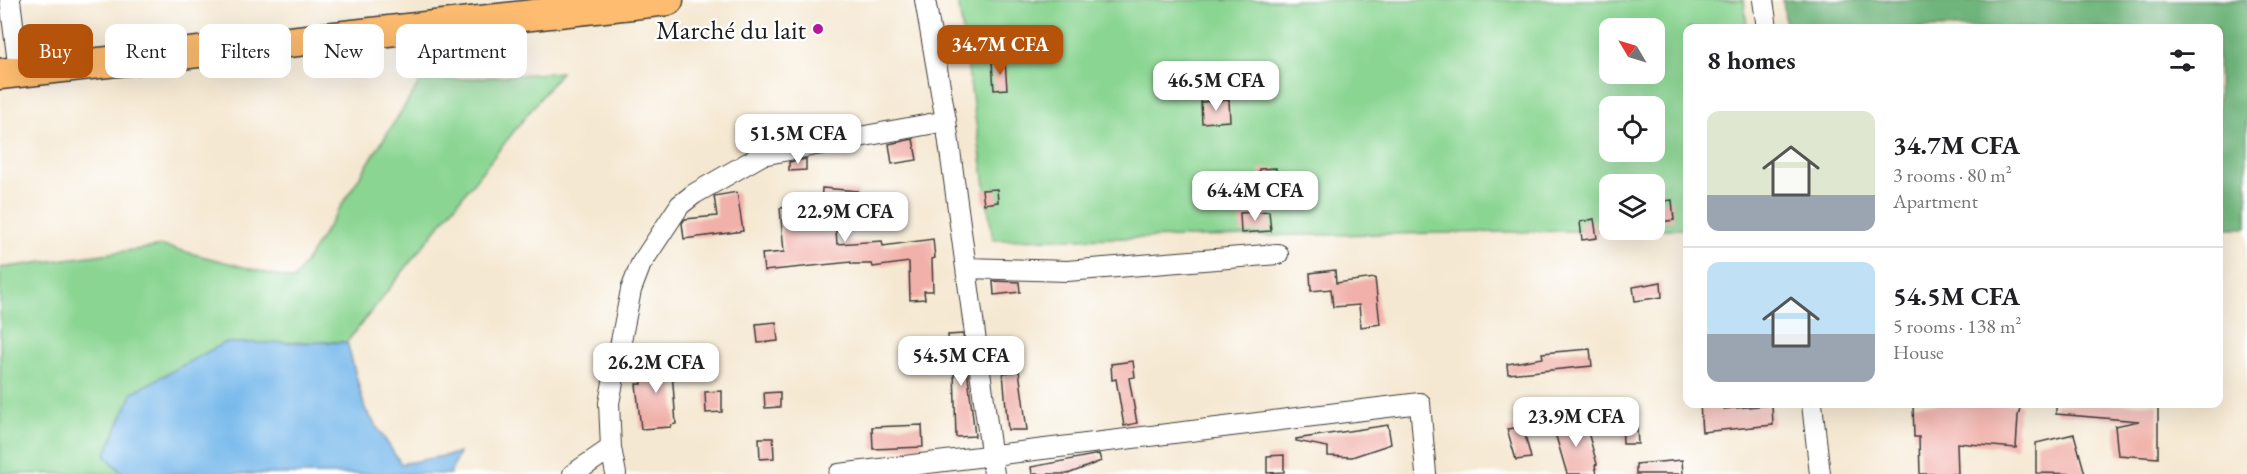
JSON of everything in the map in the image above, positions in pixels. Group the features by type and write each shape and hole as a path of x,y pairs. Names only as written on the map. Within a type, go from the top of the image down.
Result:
{"highway":[{"path":"9,73 668,0"}],"street":[{"path":"9,73 10,0"},
{"path":"925,0 946,121 993,465"},
{"path":"1763,0 1766,24"},
{"path":"616,474 610,448 609,403 630,290 641,264 680,206 694,194 762,155 946,121"},
{"path":"967,268 1067,271 1278,254"},
{"path":"839,474 993,465 1420,403 1426,474"},
{"path":"1812,408 1820,474"},
{"path":"573,474 610,448"}],"green space":[{"path":"958,0 1744,0 1747,24 1683,24 1683,229 1665,229 1665,174 1599,174 1599,231 993,240"},
{"path":"1783,0 2247,0 2247,228 2223,228 2223,24 1786,24"},
{"path":"561,72 347,342 224,343 105,455 123,474 0,474 0,268 163,246 294,280 420,82 476,78 527,78 527,74"}],"water":[{"path":"347,342 365,409 401,464 459,453 450,474 123,474 105,455 133,392 224,343"}],"building":[{"path":"1005,61 1007,89 994,90 992,62"},
{"path":"1229,100 1230,121 1202,123 1201,102"},
{"path":"913,139 917,160 892,164 889,144"},
{"path":"806,159 806,170 789,171 789,162"},
{"path":"1276,168 1277,186 1261,188 1259,169"},
{"path":"822,188 858,191 858,217 835,217 837,244 882,241 883,246 933,239 935,258 932,259 933,291 924,291 925,299 910,300 909,262 873,267 872,264 851,264 851,262 764,271 762,254 784,252 780,208 821,204"},
{"path":"997,189 998,202 984,204 982,190"},
{"path":"737,192 743,231 684,239 682,223 685,219 717,216 714,196"},
{"path":"1672,200 1674,220 1665,221 1665,201"},
{"path":"1269,211 1271,231 1241,233 1240,213"},
{"path":"1594,219 1597,238 1582,240 1580,222"},
{"path":"1335,270 1336,283 1375,278 1380,324 1361,327 1359,305 1333,307 1331,289 1311,291 1310,273"},
{"path":"993,281 1019,282 1020,292 994,295"},
{"path":"1661,282 1662,297 1635,301 1633,287"},
{"path":"776,322 778,341 758,343 756,324"},
{"path":"963,334 975,436 956,437 954,370 949,370 948,335"},
{"path":"1590,349 1592,366 1508,374 1507,364 1543,358 1542,353"},
{"path":"666,356 668,371 672,371 676,424 671,427 641,429 636,384 642,384 639,360"},
{"path":"1133,361 1135,377 1129,378 1137,423 1124,426 1116,379 1112,380 1111,364"},
{"path":"1019,371 1027,430 1008,430 1003,373"},
{"path":"722,391 722,412 706,413 705,392"},
{"path":"780,392 780,407 765,408 764,393"},
{"path":"1700,408 1772,408 1773,425 1702,432"},
{"path":"1913,408 2020,408 2016,448 1957,443 1958,474 1920,474 1919,437 1914,437"},
{"path":"2056,408 2158,408 2158,458 2118,455 2115,426 2139,421 2056,414"},
{"path":"1622,414 1636,414 1638,444 1623,444"},
{"path":"1584,418 1597,464 1595,465 1597,474 1567,474 1553,426"},
{"path":"922,425 923,447 873,449 872,427"},
{"path":"1388,425 1391,444 1352,457 1328,456 1328,447 1296,441 1296,439"},
{"path":"1523,427 1531,458 1516,460 1507,429"},
{"path":"2074,434 2085,474 2036,473 2036,443"},
{"path":"759,438 773,438 774,458 760,459"},
{"path":"1099,454 1101,461 1068,474 1032,474 1031,467"},
{"path":"1284,455 1284,472 1267,473 1267,456"},
{"path":"1682,460 1683,474 1636,474 1636,464"}],"place":[{"name":"Marché du lait","path":"818,29"}]}
